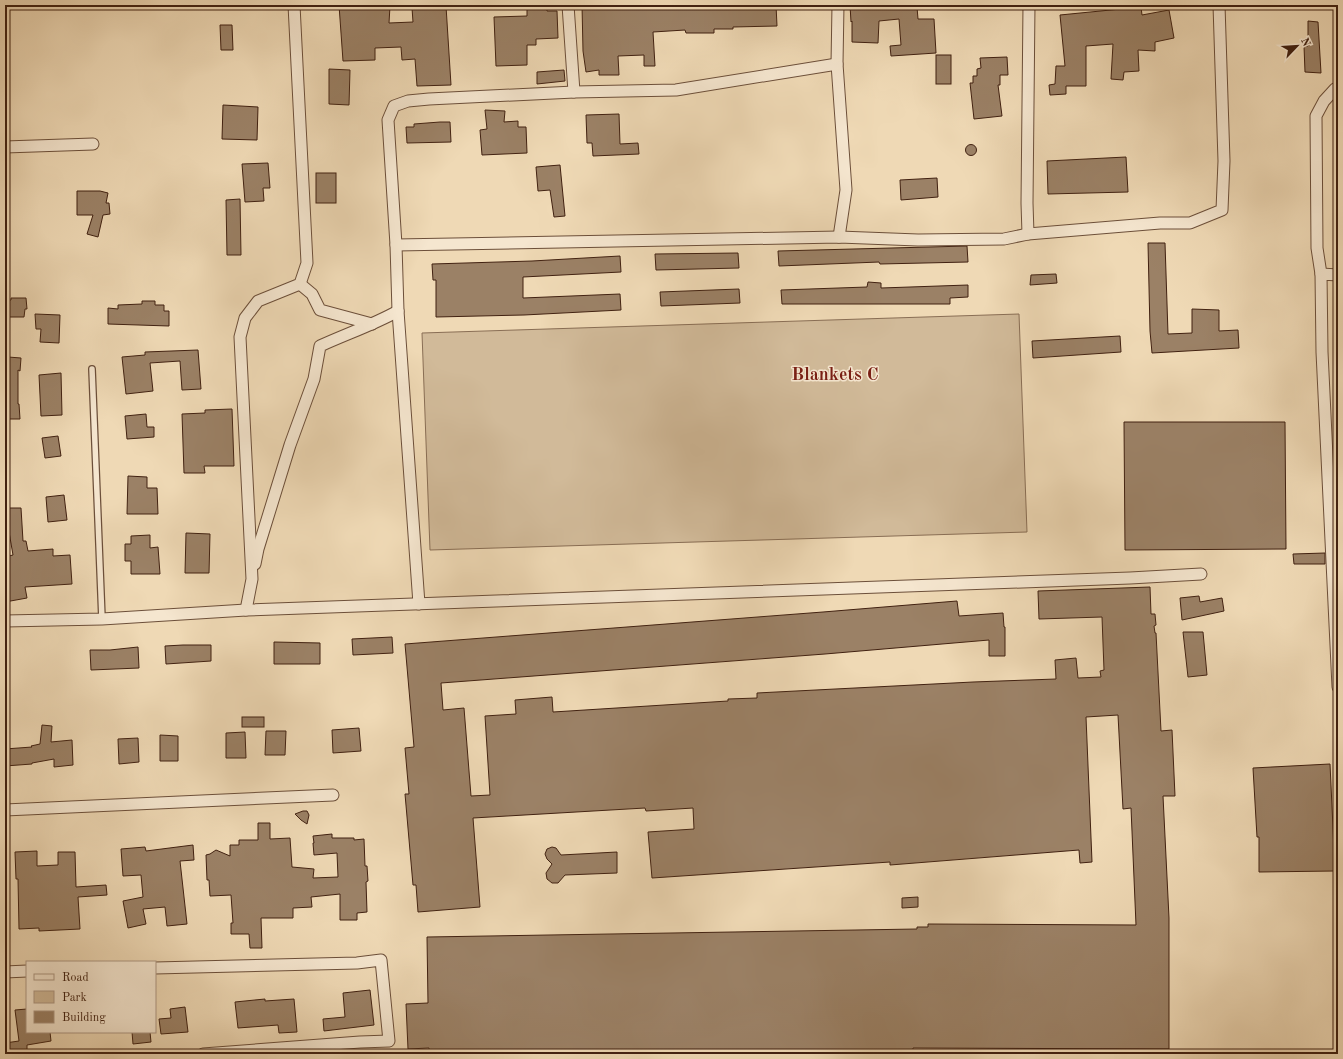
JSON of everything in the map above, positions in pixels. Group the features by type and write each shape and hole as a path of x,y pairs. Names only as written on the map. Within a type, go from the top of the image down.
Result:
{"street":[{"path":"252,579 240,337 245,318 258,301 300,284 307,263 294,5"},
{"path":"568,5 574,92"},
{"path":"838,5 837,64 846,190 839,237"},
{"path":"1028,234 1029,5"},
{"path":"396,245 839,237 918,240 1004,239 1028,234 1160,223 1190,223 1222,210 1224,161 1219,5"},
{"path":"419,604 398,311 396,245 388,120 394,106 408,101 429,99 574,92 676,90 837,64"},
{"path":"1338,88 1335,89 1324,101 1316,116 1317,248 1321,274 1322,352 1338,687"},
{"path":"5,147 93,144"},
{"path":"1321,274 1338,275"},
{"path":"300,284 312,294 320,310 372,324"},
{"path":"246,610 258,549 290,446 314,379 320,346 380,322 398,311"},
{"path":"5,621 102,619 246,610 1130,578 1201,574"},
{"path":"5,810 333,795"},
{"path":"156,968 357,963 381,960 389,1041 203,1054"},
{"path":"5,972 26,971"}],"lane":[{"path":"92,369 102,619"}],"green space":[{"path":"1019,314 1027,532 430,550 422,333"}],"building":[{"path":"339,5 390,6 389,23 413,22 412,8 446,6 451,85 417,86 415,59 402,60 401,47 375,48 375,60 343,61"},
{"path":"527,5 547,5 547,11 557,11 558,38 536,39 536,45 527,45 527,65 496,66 494,17 527,16"},
{"path":"582,5 640,5 640,7 663,7 698,5 776,5 777,26 714,29 714,33 686,33 685,30 653,32 655,66 644,66 644,55 618,56 619,75 599,75 599,70 586,72 583,51"},
{"path":"850,5 877,5 877,9 917,7 918,19 934,19 936,53 891,56 890,46 901,45 899,19 879,21 878,43 852,42"},
{"path":"1141,7 1142,15 1169,10 1174,38 1155,42 1155,51 1138,50 1139,71 1124,72 1123,80 1111,79 1113,44 1086,46 1086,86 1066,86 1066,94 1050,95 1049,85 1055,84 1056,66 1065,66 1060,15"},
{"path":"1308,21 1318,22 1321,73 1305,72 1304,46 1308,46"},
{"path":"220,25 232,25 233,50 221,50"},
{"path":"936,55 951,55 951,84 936,84"},
{"path":"1007,57 1008,75 1000,75 1000,85 998,85 1002,116 974,119 970,83 973,83 973,76 977,76 977,69 981,68 980,58"},
{"path":"329,69 350,70 349,105 329,104"},
{"path":"564,70 565,81 537,84 537,72"},
{"path":"223,105 258,107 257,140 222,139"},
{"path":"485,110 505,111 504,122 518,121 518,127 526,127 527,153 482,155 480,130 487,129"},
{"path":"619,114 620,144 638,143 639,154 593,156 592,143 587,143 586,115"},
{"path":"450,122 451,142 407,143 406,127 414,127 414,124"},
{"path":"969,145 973,145 975,146 975,154 969,155 966,152 966,148"},
{"path":"1126,157 1128,192 1048,194 1047,161"},
{"path":"268,163 270,188 263,188 264,201 245,202 242,164"},
{"path":"560,165 565,216 554,217 550,190 538,191 536,167"},
{"path":"316,173 336,173 336,203 316,203"},
{"path":"937,178 938,197 901,200 900,180"},
{"path":"77,191 100,191 108,193 106,203 109,203 110,214 103,215 98,237 87,234 93,215 77,215"},
{"path":"240,199 241,255 227,255 226,200"},
{"path":"1148,243 1165,243 1168,334 1192,333 1192,309 1219,310 1219,331 1238,330 1239,348 1152,353"},
{"path":"967,246 968,262 880,264 879,262 779,266 778,251"},
{"path":"738,253 739,268 656,270 655,254"},
{"path":"620,256 621,272 523,277 523,298 620,294 621,310 524,315 436,317 436,280 433,280 432,264 532,261"},
{"path":"1056,274 1057,283 1030,285 1031,275"},
{"path":"868,282 881,283 881,288 968,285 968,297 950,298 950,304 782,304 781,290 867,287"},
{"path":"739,289 740,303 661,306 660,292"},
{"path":"11,298 26,298 27,309 25,309 24,317 5,317 5,301 11,300"},
{"path":"142,301 155,301 155,305 164,305 164,311 169,311 169,326 108,324 108,308 118,309 118,305 142,304"},
{"path":"35,314 60,315 59,343 40,342 41,329 36,329"},
{"path":"1120,336 1121,352 1033,358 1032,341"},
{"path":"198,350 201,389 182,390 180,361 150,363 153,391 126,394 122,357 145,355 145,352"},
{"path":"8,357 21,358 20,371 18,370 18,404 20,419 5,419 5,366 7,366"},
{"path":"61,373 62,415 41,416 39,375"},
{"path":"232,409 234,466 204,466 205,473 184,473 182,414 205,413 205,410"},
{"path":"146,414 147,427 154,427 154,437 127,439 125,416"},
{"path":"1124,422 1285,422 1286,549 1125,550"},
{"path":"58,436 61,456 45,458 42,438"},
{"path":"128,476 147,477 147,488 157,488 158,514 127,514"},
{"path":"64,495 67,520 48,522 46,497"},
{"path":"5,508 21,508 23,541 26,541 28,551 53,549 53,556 70,555 72,584 25,587 27,598 5,602 5,557 13,555 8,526 5,526"},
{"path":"186,533 210,534 209,573 185,573"},
{"path":"150,535 150,548 158,547 160,574 131,574 131,561 125,561 125,544 131,544 131,536"},
{"path":"1325,553 1325,564 1294,564 1293,554"},
{"path":"1150,587 1151,614 1155,614 1156,625 1154,626 1156,633 1161,731 1172,730 1175,796 1163,796 1169,918 1169,1049 913,1048 913,1050 653,1054 429,1054 429,1048 408,1049 406,1004 428,1003 427,937 917,929 917,927 928,927 928,924 1136,925 1131,808 1123,809 1118,715 1086,717 1092,862 1080,863 1079,850 890,865 890,862 652,878 648,832 694,829 693,808 646,811 645,808 473,818 480,907 418,912 416,885 413,885 405,794 409,794 405,748 414,747 405,644 957,601 959,616 1003,613 1005,627 1005,656 989,656 989,640 441,683 443,710 464,708 471,796 490,795 485,716 516,714 515,700 552,697 553,712 728,701 728,699 757,698 757,693 1056,679 1055,660 1076,658 1078,678 1101,677 1100,671 1104,670 1102,617 1039,619 1038,591"},
{"path":"1199,596 1200,602 1222,598 1224,611 1182,620 1180,598"},
{"path":"1183,632 1203,632 1207,675 1188,677"},
{"path":"392,637 393,653 353,655 352,639"},
{"path":"274,642 320,643 320,664 274,664"},
{"path":"211,645 211,661 166,664 165,646"},
{"path":"138,647 139,668 91,670 90,650 110,650"},
{"path":"242,717 264,717 264,727 242,727"},
{"path":"42,725 52,726 51,742 72,740 73,765 54,767 54,759 32,764 5,766 5,749 32,747 31,746 40,744"},
{"path":"359,728 361,751 333,753 332,730"},
{"path":"266,731 286,731 285,755 265,755"},
{"path":"245,732 246,758 226,758 226,733"},
{"path":"160,735 178,736 178,761 160,761"},
{"path":"138,738 139,762 119,764 118,739"},
{"path":"1330,764 1335,871 1259,872 1259,837 1257,837 1253,768"},
{"path":"307,811 309,815 307,824 295,814"},
{"path":"258,823 270,823 270,839 290,838 292,867 314,869 313,878 338,877 337,853 314,855 313,836 332,834 332,838 354,838 354,840 364,839 365,866 367,866 368,881 366,882 367,912 357,913 357,920 340,920 340,894 311,897 312,907 293,908 293,918 261,918 262,948 250,948 249,934 231,934 231,923 233,923 231,895 210,896 209,880 207,880 206,855 216,850 230,856 230,845 239,845 239,840 258,840"},
{"path":"193,845 194,860 180,861 187,924 167,926 165,907 143,909 146,924 128,928 123,901 143,897 141,875 123,876 121,849 145,847 146,851"},
{"path":"552,847 556,848 561,855 617,852 617,873 565,875 558,883 552,883 547,879 546,873 552,864 547,859 545,854 547,849"},
{"path":"37,851 37,866 58,865 58,852 75,852 76,887 106,885 107,895 78,897 80,929 39,931 39,928 19,929 18,879 16,879 15,852"},
{"path":"918,897 918,907 902,908 902,898"},
{"path":"370,990 374,1025 324,1031 323,1019 345,1017 343,993"},
{"path":"265,999 265,1001 294,999 297,1032 279,1033 278,1025 238,1028 235,1002"},
{"path":"185,1007 188,1032 161,1034 159,1019 171,1018 170,1009"},
{"path":"26,1009 26,1033 50,1033 51,1041 27,1045 27,1053 5,1054 5,1043 19,1041 15,1010"},
{"path":"132,1033 150,1033 151,1042 133,1044"}],"district":[{"name":"Blankets C","path":"835,375"}]}
